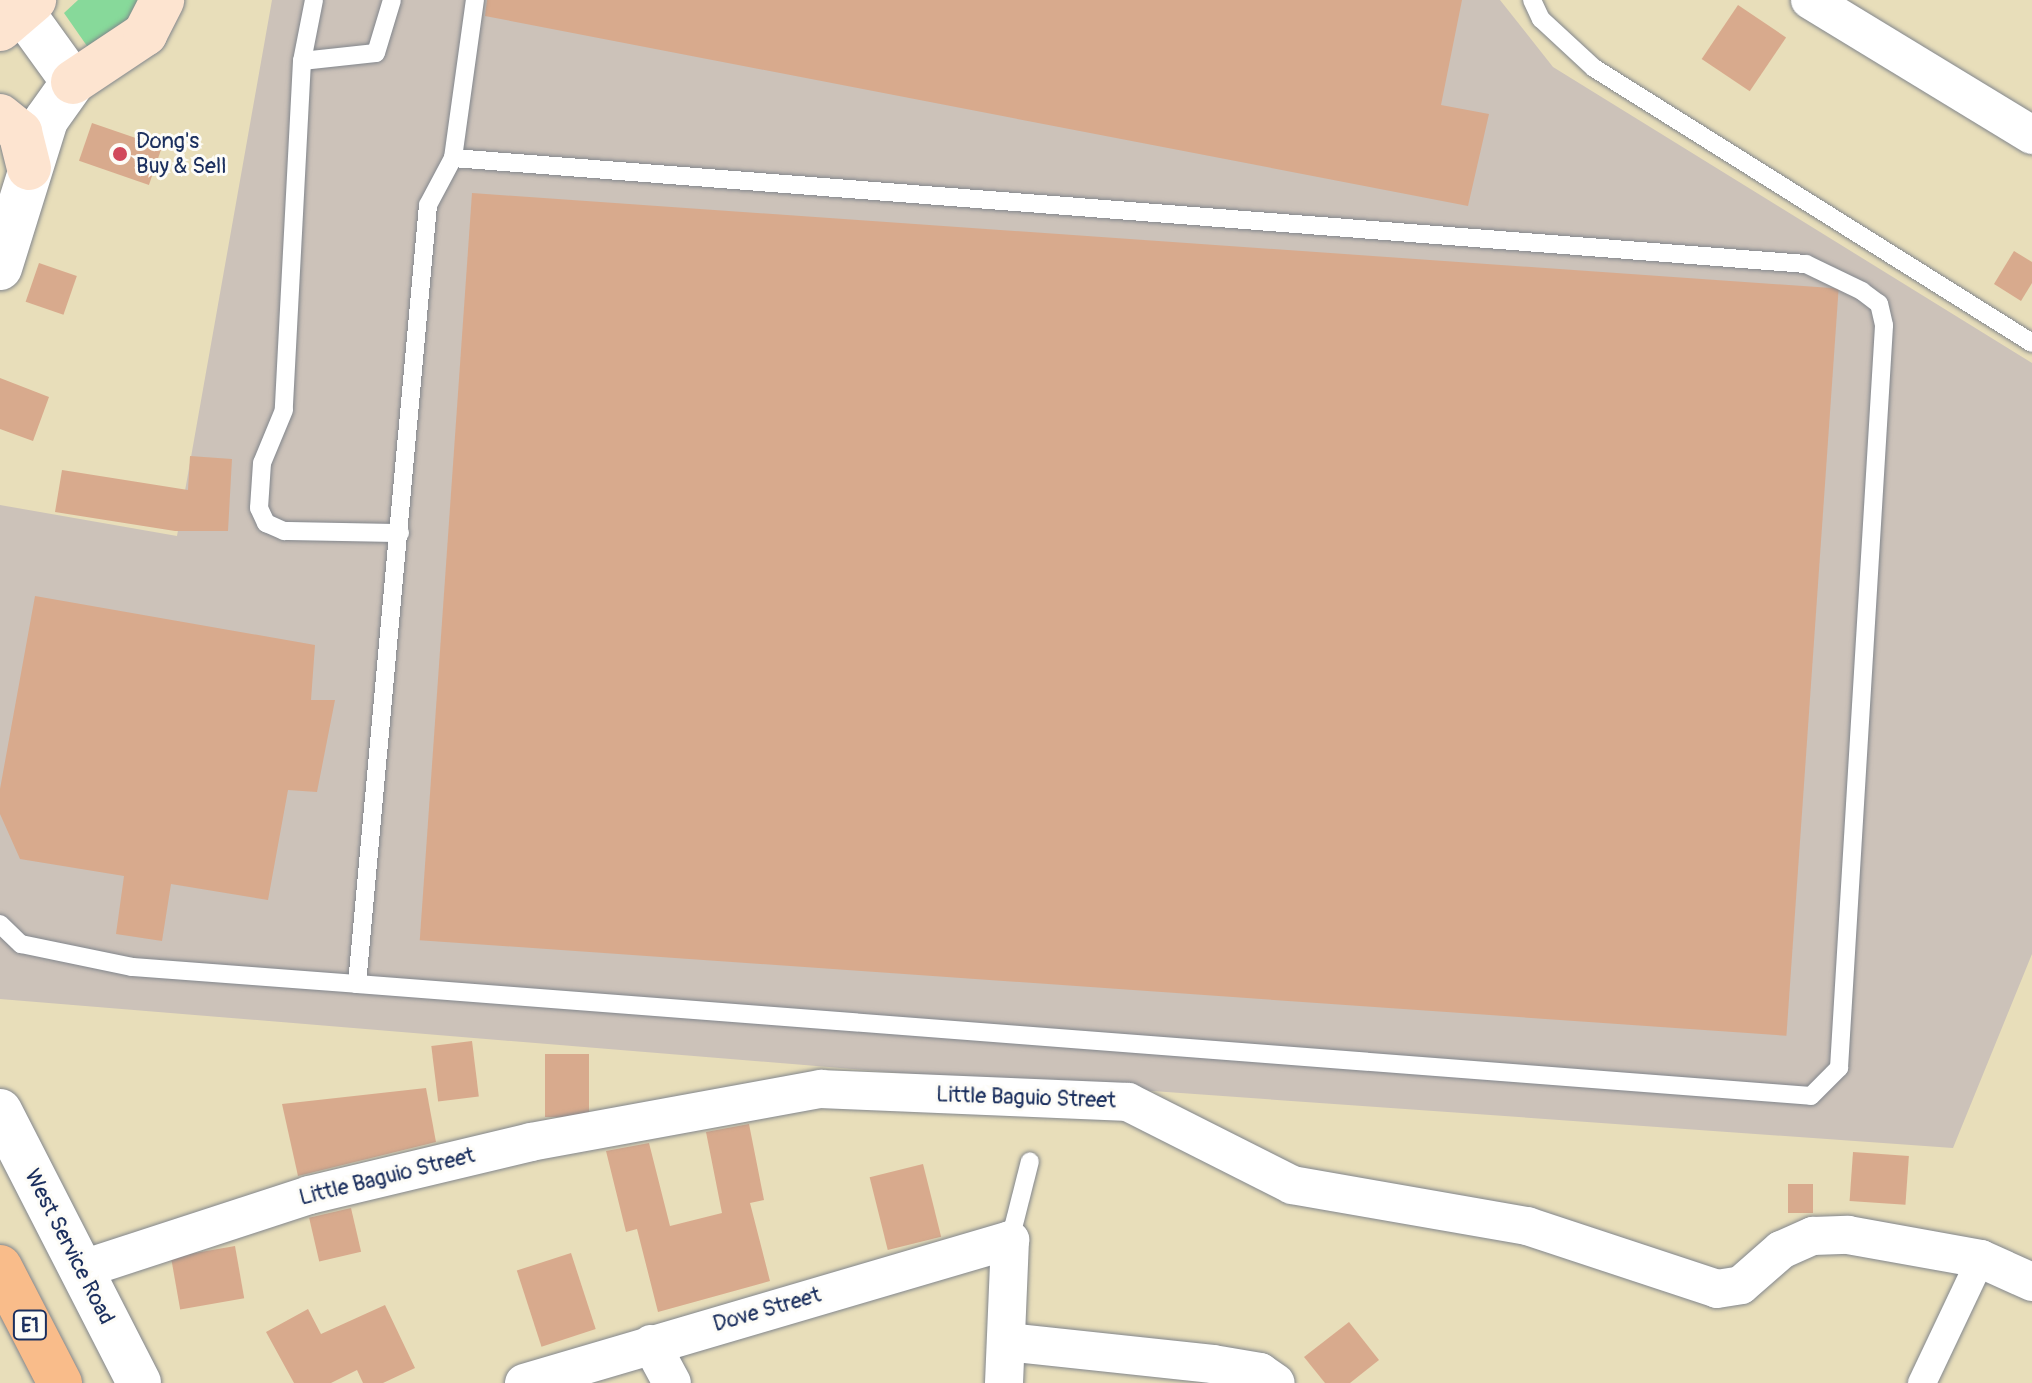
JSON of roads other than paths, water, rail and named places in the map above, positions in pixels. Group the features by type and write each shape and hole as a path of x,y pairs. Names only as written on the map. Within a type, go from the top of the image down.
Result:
{"highway":[{"name":"E1","path":"0,1267 60,1383"}],"main road":[{"path":"73,82 145,34 162,0"},
{"path":"0,116 20,132 29,168"}],"street":[{"path":"1810,0 2032,135"},
{"path":"0,268 29,168 53,105 73,82 13,8"},
{"name":"Little Baguio Street","path":"80,1270 309,1195 531,1142 821,1089 1128,1102 1292,1185 1527,1226 1717,1289 1741,1285 1781,1250 1813,1236 1848,1235 1981,1259 2032,1282"},
{"name":"West Service Road","path":"0,1111 139,1383"},
{"path":"1004,1383 1010,1240"},
{"name":"Dove Street","path":"524,1383 1010,1240"},
{"path":"1922,1383 1981,1259"},
{"path":"1007,1342 1212,1374 1260,1372 1276,1383"},
{"path":"651,1344 672,1383"}],"lane":[{"path":"314,0 302,61 284,410 262,463 259,508 266,523 284,531 400,533"},
{"path":"302,61 376,53 392,0"},
{"path":"357,984 428,205 453,158 475,0"},
{"path":"1532,0 1541,19 1594,68 2032,343"},
{"path":"0,924 21,944 132,967 1811,1096 1839,1068 1884,325 1879,304 1862,291 1806,264 453,158"},
{"path":"1010,1240 1030,1161"}],"place":[{"name":"Dong's Buy & Sell","path":"120,154"}]}
